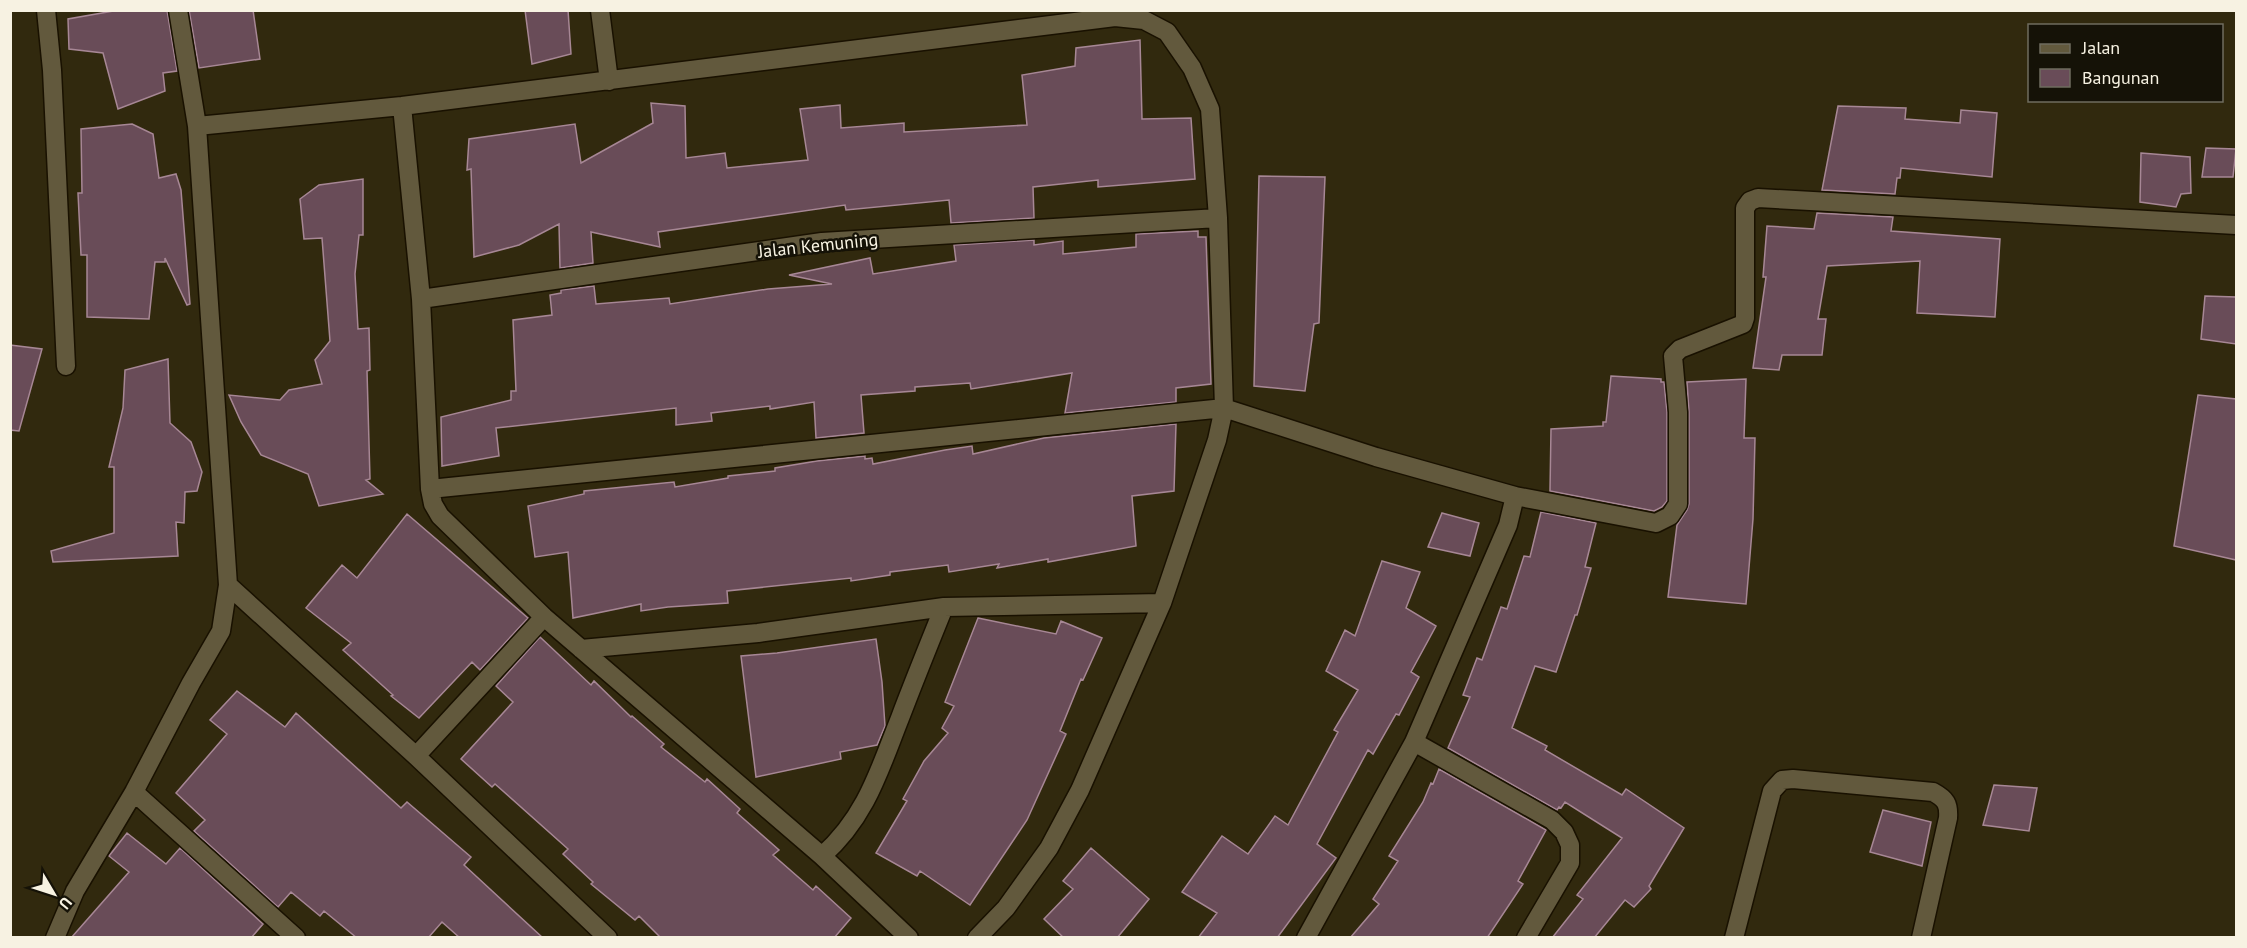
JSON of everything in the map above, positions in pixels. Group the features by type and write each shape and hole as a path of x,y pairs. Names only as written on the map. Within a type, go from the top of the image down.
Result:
{"street":[{"path":"46,10 52,70 66,366"},
{"path":"55,938 75,891 134,792 221,631 228,585 197,126 178,10"},
{"path":"600,10 609,81"},
{"path":"197,126 402,106 609,81 1057,18 1115,17 1144,20 1167,32 1192,68 1210,109 1218,218 1224,408 1217,440 1162,603 1080,790 1049,848 1006,908 977,938"},
{"path":"402,106 421,299 430,489 433,504 440,516 544,617 822,856 909,938"},
{"path":"430,489 1224,408 1376,457 1515,496 1656,523 1670,516 1678,504 1678,412 1673,356 1680,349 1743,324 1745,318 1745,208 1750,201 1758,198 2236,225"},
{"name":"Jalan Kemuning","path":"421,299 822,242 1218,218"},
{"path":"1306,938 1414,742 1509,525 1515,496"},
{"path":"228,585 416,756 608,938"},
{"path":"581,649 758,633 944,607 1162,603"},
{"path":"822,856 841,839 861,813 882,766 944,607"},
{"path":"416,756 544,617"},
{"path":"1414,742 1552,820 1564,832 1570,845 1570,863 1526,938"},
{"path":"1734,938 1772,791 1782,780 1792,779 1933,792 1943,797 1949,805 1948,818 1922,938"},
{"path":"134,792 296,938"}],"building":[{"path":"119,10 167,10 177,71 163,73 165,91 118,109 103,53 69,49 68,19"},
{"path":"189,10 253,10 260,59 199,68"},
{"path":"525,10 568,10 571,54 532,64"},
{"path":"1140,40 1142,119 1191,118 1195,179 1098,187 1098,180 1033,187 1034,218 951,223 949,200 846,210 845,205 658,232 660,247 591,232 593,263 560,268 559,224 519,245 474,257 471,169 467,170 469,139 575,124 581,163 653,123 651,103 685,106 686,158 725,153 727,168 808,160 800,109 840,105 841,128 904,123 904,132 1027,125 1022,75 1075,66 1076,48"},
{"path":"1838,106 1906,108 1905,119 1960,123 1961,110 1997,113 1992,177 1901,168 1895,194 1822,190"},
{"path":"132,124 153,134 159,178 176,174 181,190 190,304 187,305 165,258 165,262 155,262 149,319 87,317 87,255 81,255 78,193 82,193 81,129"},
{"path":"2206,148 2236,149 2233,177 2202,177"},
{"path":"2141,153 2190,157 2191,193 2181,194 2176,207 2140,202"},
{"path":"1259,176 1325,177 1319,323 1314,324 1305,391 1254,386"},
{"path":"363,179 363,235 359,235 355,274 358,329 369,328 370,370 367,371 370,479 366,480 383,494 319,506 308,474 261,455 241,422 229,395 280,400 289,390 322,384 315,360 330,341 322,238 304,239 300,199 319,185"},
{"path":"1817,213 1893,217 1891,231 2000,239 1995,317 1917,313 1920,261 1827,266 1818,319 1826,319 1822,355 1782,355 1779,370 1753,368 1766,277 1763,277 1767,226 1814,229"},
{"path":"1198,231 1198,237 1206,237 1211,384 1176,388 1176,402 1065,413 1072,373 971,389 970,383 915,387 915,391 861,395 864,433 816,438 814,402 770,409 770,406 711,413 712,421 676,425 676,408 496,428 499,456 442,466 441,417 511,400 511,391 516,391 513,320 552,315 550,295 561,293 561,290 594,286 596,304 669,298 670,304 768,289 832,284 789,275 870,258 873,274 956,261 954,245 1034,240 1034,245 1063,241 1063,254 1136,247 1136,234"},
{"path":"2205,296 2236,297 2236,344 2201,339"},
{"path":"10,345 42,349 19,431 10,430"},
{"path":"168,359 170,423 191,442 202,472 197,491 185,492 184,523 176,522 178,556 53,562 51,551 114,533 114,467 109,467 123,408 125,370"},
{"path":"1611,376 1661,379 1661,382 1664,382 1667,412 1667,501 1654,511 1550,491 1551,429 1603,426 1603,422 1606,422"},
{"path":"1746,379 1744,438 1755,438 1753,519 1746,604 1668,597 1677,525 1689,504 1687,382"},
{"path":"2198,395 2236,399 2236,560 2174,546"},
{"path":"1176,424 1174,491 1132,496 1136,546 1048,562 1048,559 997,568 999,564 949,572 948,565 890,572 890,575 851,581 851,578 727,591 728,603 641,611 641,604 573,618 568,552 535,557 528,506 584,494 584,491 674,482 675,487 728,478 728,476 775,471 775,468 817,461 865,456 865,459 872,458 873,464 972,446 973,454 1044,438"},
{"path":"1541,512 1596,523 1585,567 1591,568 1556,672 1535,666 1512,728 1547,746 1545,750 1622,795 1626,789 1684,828 1649,886 1651,889 1634,907 1625,900 1594,938 1552,938 1583,899 1577,895 1622,838 1565,802 1557,810 1448,748 1470,697 1463,695 1477,658 1482,660 1501,607 1507,609 1524,556 1530,557"},
{"path":"1442,513 1479,523 1470,556 1428,547"},
{"path":"407,514 528,618 480,670 472,662 419,718 391,696 393,695 343,650 351,643 306,608 342,565 357,578"},
{"path":"1382,561 1420,572 1406,608 1436,626 1411,672 1419,677 1399,715 1396,714 1373,754 1368,750 1317,844 1336,858 1277,938 1198,938 1217,913 1182,892 1222,836 1248,854 1275,816 1288,825 1338,732 1334,730 1358,690 1326,671 1345,630 1355,636"},
{"path":"978,618 1056,634 1061,621 1102,638 1083,680 1081,679 1060,731 1066,734 1027,820 970,905 920,871 917,876 876,853 907,801 903,799 924,761 948,733 942,728 954,706 945,702"},
{"path":"540,637 591,685 594,681 631,717 664,744 661,747 705,782 707,779 740,809 737,813 779,850 773,855 813,890 816,886 851,918 834,938 661,938 639,916 635,920 591,884 593,882 563,854 568,849 495,784 492,787 461,759 513,702 496,686"},
{"path":"876,639 885,726 877,745 840,752 841,759 756,777 741,656"},
{"path":"237,691 285,727 296,713 401,808 407,802 471,857 464,865 543,938 460,938 442,922 428,938 357,938 324,911 320,916 291,892 278,907 194,831 205,820 176,793 227,734 210,720"},
{"path":"1439,769 1546,830 1518,881 1523,884 1487,938 1350,938 1379,904 1373,899 1398,861 1389,856 1423,802"},
{"path":"1994,785 2037,788 2029,831 1983,825"},
{"path":"1883,810 1931,822 1922,866 1870,852"},
{"path":"127,833 166,864 180,848 263,924 251,938 71,938 129,872 109,856"},
{"path":"1091,848 1149,899 1117,938 1064,938 1044,919 1073,889 1063,881"}]}
